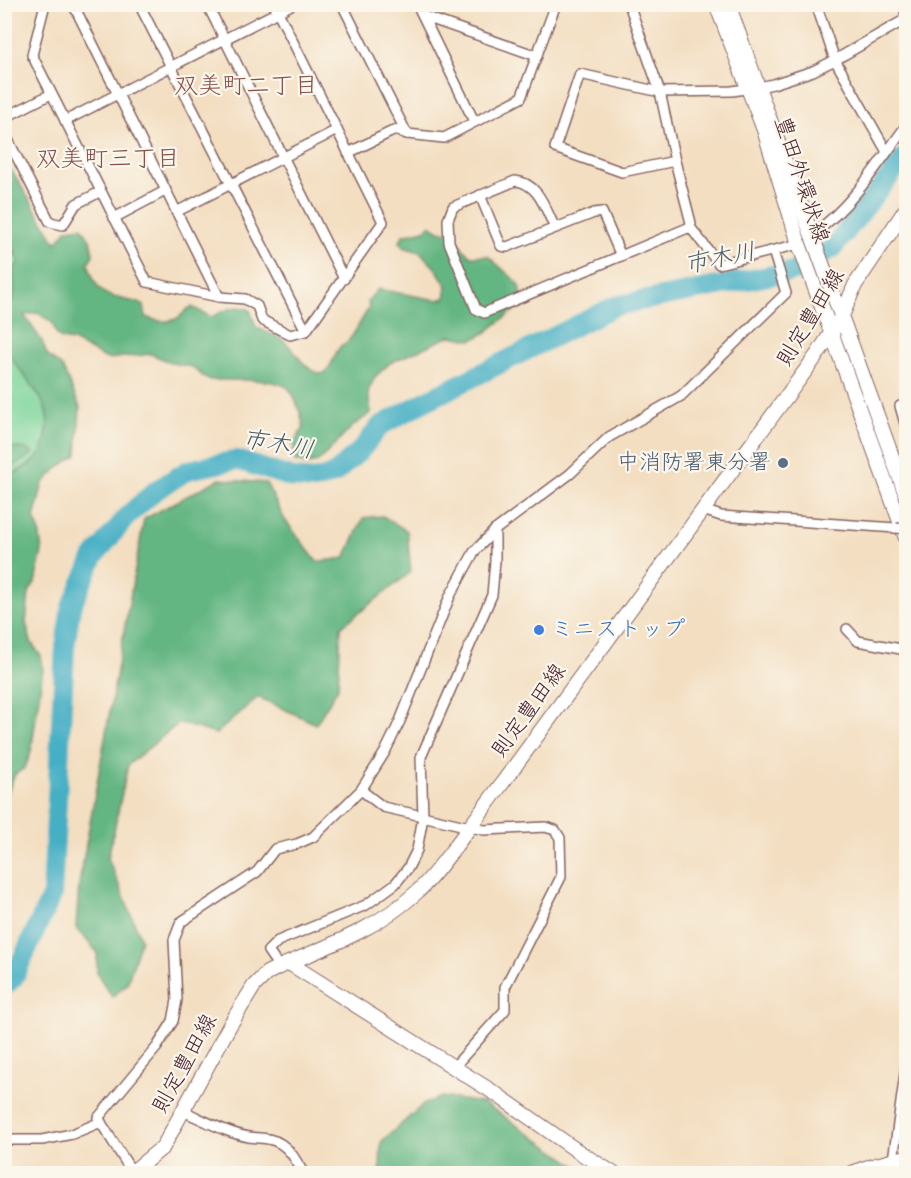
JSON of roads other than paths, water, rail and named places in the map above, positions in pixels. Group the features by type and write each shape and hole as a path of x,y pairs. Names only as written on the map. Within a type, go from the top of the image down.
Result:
{"street":[{"path":"45,4 32,54 147,282 219,297 245,299 257,306 262,320 290,335 306,332 383,222 276,8"},
{"path":"73,4 219,297"},
{"path":"139,4 306,332"},
{"path":"207,4 344,279"},
{"path":"65,121 224,39 276,8 293,4"},
{"path":"342,4 407,134"},
{"path":"417,4 474,121"},
{"path":"348,153 395,130 407,134 444,138 521,98 556,4"},
{"path":"629,4 660,92 691,223 690,227 719,264 773,251 801,248"},
{"name":"豊田外環状線","path":"716,4 814,238 906,495"},
{"name":"豊田外環状線","path":"728,4 801,248 906,538"},
{"path":"816,4 835,60 887,152"},
{"path":"675,161 622,172 555,148 579,74 660,92 753,88 803,74 835,60 906,17 903,4"},
{"path":"423,16 537,56"},
{"path":"4,118 51,94"},
{"path":"814,238 864,183 906,126"},
{"path":"176,212 337,130"},
{"path":"4,132 50,222 63,225 76,204 100,192"},
{"path":"555,228 537,192 524,182 515,181 453,207 448,220 449,242 476,309 484,313 690,227"},
{"path":"114,218 165,190"},
{"path":"480,195 501,246 507,247 594,213 602,212 621,256"},
{"name":"則定豊田線","path":"131,1173 163,1147 254,986 267,973 355,936 386,916 418,891 470,827 817,355 842,316 855,285 906,209"},
{"path":"131,1173 98,1118 157,1047 173,1021 177,1000 174,940 181,922 257,872 276,849 313,837 361,790 385,752 400,721 450,596 474,552 495,530 570,474 609,437 681,396 786,293 773,251"},
{"path":"900,405 906,427"},
{"path":"703,510 721,516 901,528"},
{"path":"495,530 492,595 421,757 423,817 417,850 408,868 395,884 366,905 278,941 268,951 284,965 496,1094 576,1150 614,1173"},
{"path":"847,629 858,641 906,650"},
{"path":"361,790 383,807 423,817 484,830 545,827 555,830 560,838 561,877 505,987 506,1010 453,1068"},
{"path":"850,1173 896,1164 906,1066"},
{"path":"183,1111 250,1137 266,1137 279,1142 288,1149 304,1173"},
{"path":"9,1140 42,1140 72,1134 101,1122"}],"waterway":[{"name":"市木川","path":"4,987 14,977 52,895 65,647 71,607 94,557 128,515 155,491 188,470 237,460 293,478 315,480 334,474 360,451 380,426 615,306 794,271 833,248 906,156"}],"place":[{"name":"中消防署東分署","path":"783,463"},
{"name":"ミニストップ","path":"539,630"}],"district":[{"name":"双美町二丁目","path":"246,86"},
{"name":"双美町三丁目","path":"108,159"}]}
